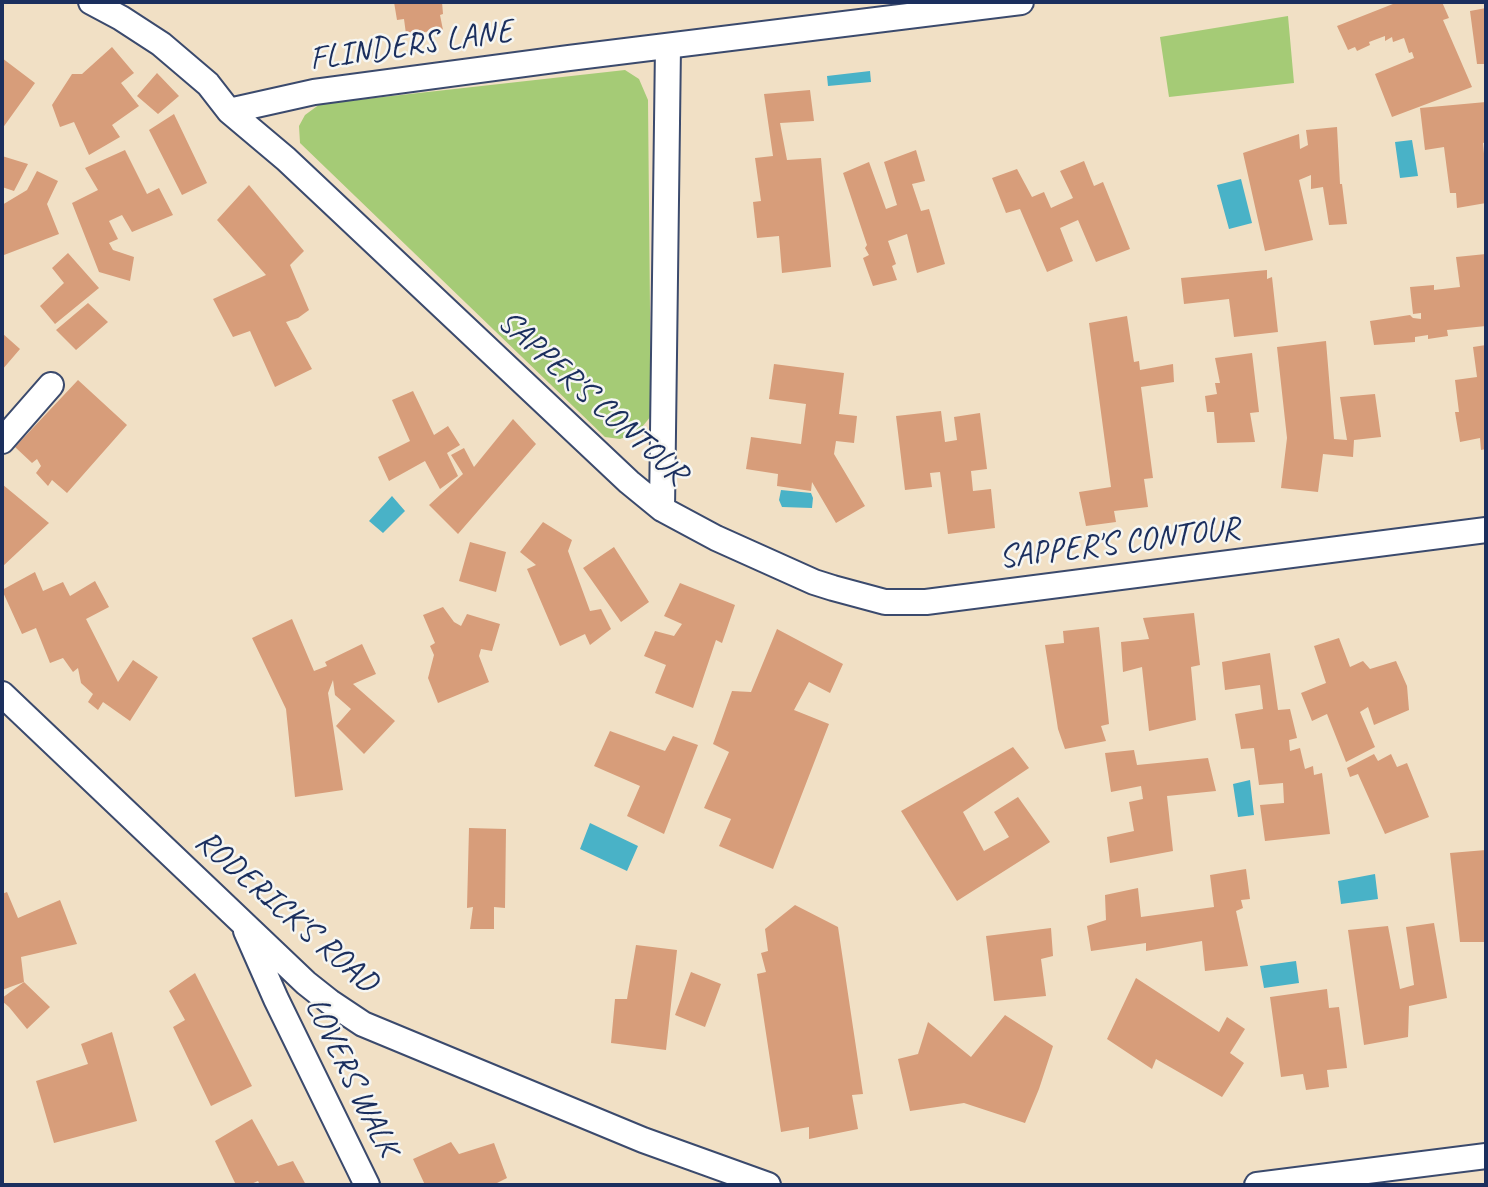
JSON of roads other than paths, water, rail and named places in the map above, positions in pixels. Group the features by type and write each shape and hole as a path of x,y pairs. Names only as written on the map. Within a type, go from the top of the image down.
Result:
{"street":[{"name":"SAPPER'S CONTOUR","path":"91,2 161,44 208,85 229,111 286,159 629,482 662,509 727,543 814,582 872,600 901,603 952,599 1486,530"},
{"name":"FLINDERS LANE","path":"229,111 314,92 1021,2"},
{"path":"662,509 668,46"},
{"path":"2,441 51,385"},
{"name":"RODERICK'S ROAD","path":"2,694 306,983 363,1024 643,1140 768,1185"},
{"name":"LOVERS WALK","path":"242,920 281,1010 367,1185"},
{"path":"1257,1185 1486,1156"}],"water":[{"path":"870,71 871,82 828,86 827,76"},
{"path":"1412,140 1418,176 1400,178 1395,142"},
{"path":"1241,179 1252,223 1229,229 1217,185"},
{"path":"781,490 811,493 812,508 782,507 779,500"},
{"path":"392,496 405,511 383,533 369,521"},
{"path":"1250,780 1254,815 1238,817 1233,784"},
{"path":"590,823 638,846 627,871 580,849"},
{"path":"1375,874 1378,899 1341,904 1338,881"},
{"path":"1296,961 1299,983 1264,988 1260,966"}]}
